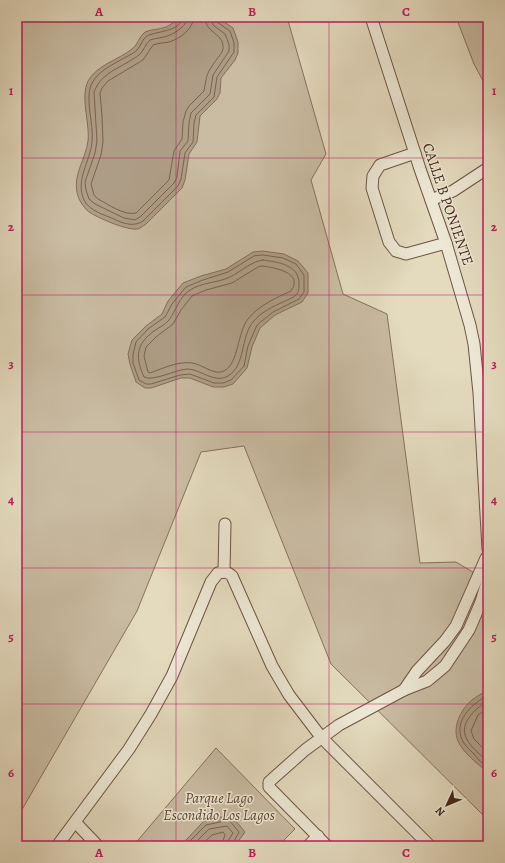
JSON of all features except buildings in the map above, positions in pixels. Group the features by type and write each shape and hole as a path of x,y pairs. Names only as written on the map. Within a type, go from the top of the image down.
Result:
{"street":[{"name":"CALLE B PONIENTE","path":"371,17 446,243 460,289 474,344 488,549"},
{"path":"415,153 380,165 373,176 372,188 389,242 396,251 406,254 446,243"},
{"path":"431,200 453,191 488,168"},
{"path":"224,572 225,524"},
{"path":"404,690 417,671 445,641 456,626 488,553"},
{"path":"327,846 269,787 268,784 321,737 339,725 404,690 427,681 445,666 463,640 475,618 486,586 488,557"},
{"path":"57,846 76,823 129,749 151,714 172,676 211,582 218,573 224,572 229,573 232,576 272,666 281,682 321,737 430,846"},
{"path":"76,823 98,846"},
{"path":"308,846 318,836"}],"green space":[{"path":"17,17 287,17 326,154 311,180 343,294 387,314 420,563 456,562 488,581 488,820 331,664 244,446 201,452 137,611 17,816"},
{"path":"456,17 488,17 488,90 474,64"},
{"name":"Parque Lago Escondido Los Lagos","path":"216,748 295,829 278,846 133,846"}],"water":[{"path":"181,17 217,17 233,28 238,42 238,53 235,60 221,78 220,93 217,99 200,116 197,142 189,154 185,180 182,188 141,228 127,228 106,221 89,212 81,203 78,195 76,186 78,173 88,141 85,102 86,88 92,75 102,67 132,49 145,32 166,27"},
{"path":"263,251 284,254 298,261 308,273 308,293 302,302 275,315 260,328 252,347 247,368 233,384 224,387 213,387 190,378 181,378 151,388 145,388 136,382 128,354 132,340 146,326 162,314 168,301 183,283 226,269 253,252"},
{"path":"488,690 488,772 460,745 456,728 459,717 468,703"},
{"path":"231,815 245,832 235,846 185,846 186,840 204,821"}]}
